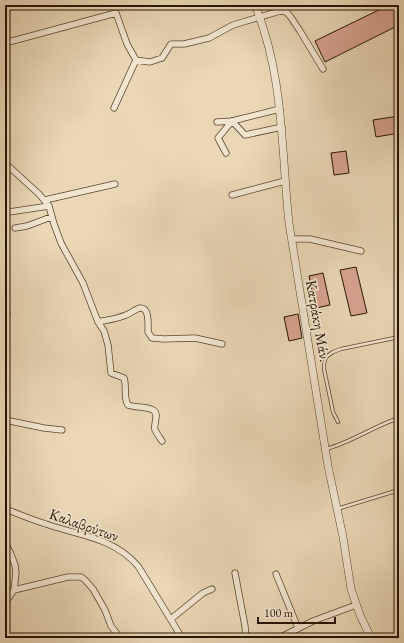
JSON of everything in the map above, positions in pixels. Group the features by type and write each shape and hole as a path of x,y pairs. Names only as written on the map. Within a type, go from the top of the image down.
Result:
{"street":[{"name":"Κατράκη Μάν.","path":"255,5 272,58 280,109 285,156 285,181 289,223 299,294 351,589 356,605 371,638"},
{"path":"286,12 288,5"},
{"path":"5,43 116,13 126,44 136,60 150,62 162,58 170,44 184,44 209,38 233,25 280,11 286,12 300,31 323,69"},
{"path":"114,108 136,60"},
{"path":"218,122 232,121 280,109"},
{"path":"232,121 245,135 282,127"},
{"path":"226,154 218,138 232,121"},
{"path":"5,163 45,200 49,206 51,217 61,243 82,283 98,322 104,331 108,345 111,373 122,376 125,380 126,403 130,406 151,409 155,412 155,430 162,441"},
{"path":"232,195 285,181"},
{"path":"45,200 115,184"},
{"path":"9,212 49,206"},
{"path":"15,228 27,226 51,217"},
{"path":"292,238 310,239 361,251"},
{"path":"98,322 126,315 142,308 145,310 149,323 148,332 152,338 195,338 222,344"},
{"path":"5,420 62,430"},
{"name":"Καλαβρύτων","path":"5,509 47,525 90,536 113,545 129,555 138,566 182,638"},
{"path":"5,543 15,565 14,590 5,603"},
{"path":"235,573 246,638"},
{"path":"276,574 298,628"},
{"path":"14,590 68,577 81,577 93,589 105,610 111,626 120,638"},
{"path":"171,619 203,593 212,589"},
{"path":"279,638 298,628 356,605"}],"lane":[{"path":"338,422 333,412 324,369 326,357 341,349 399,337"},
{"path":"326,450 345,443 399,418"},
{"path":"337,510 399,490"}],"building":[{"path":"389,5 399,5 399,25 325,62 315,41"},
{"path":"399,116 399,133 376,137 373,120"},
{"path":"346,151 349,173 334,175 331,153"},
{"path":"356,267 367,313 351,316 340,270"},
{"path":"323,273 330,305 316,308 309,276"},
{"path":"298,314 302,338 289,341 284,317"}]}
